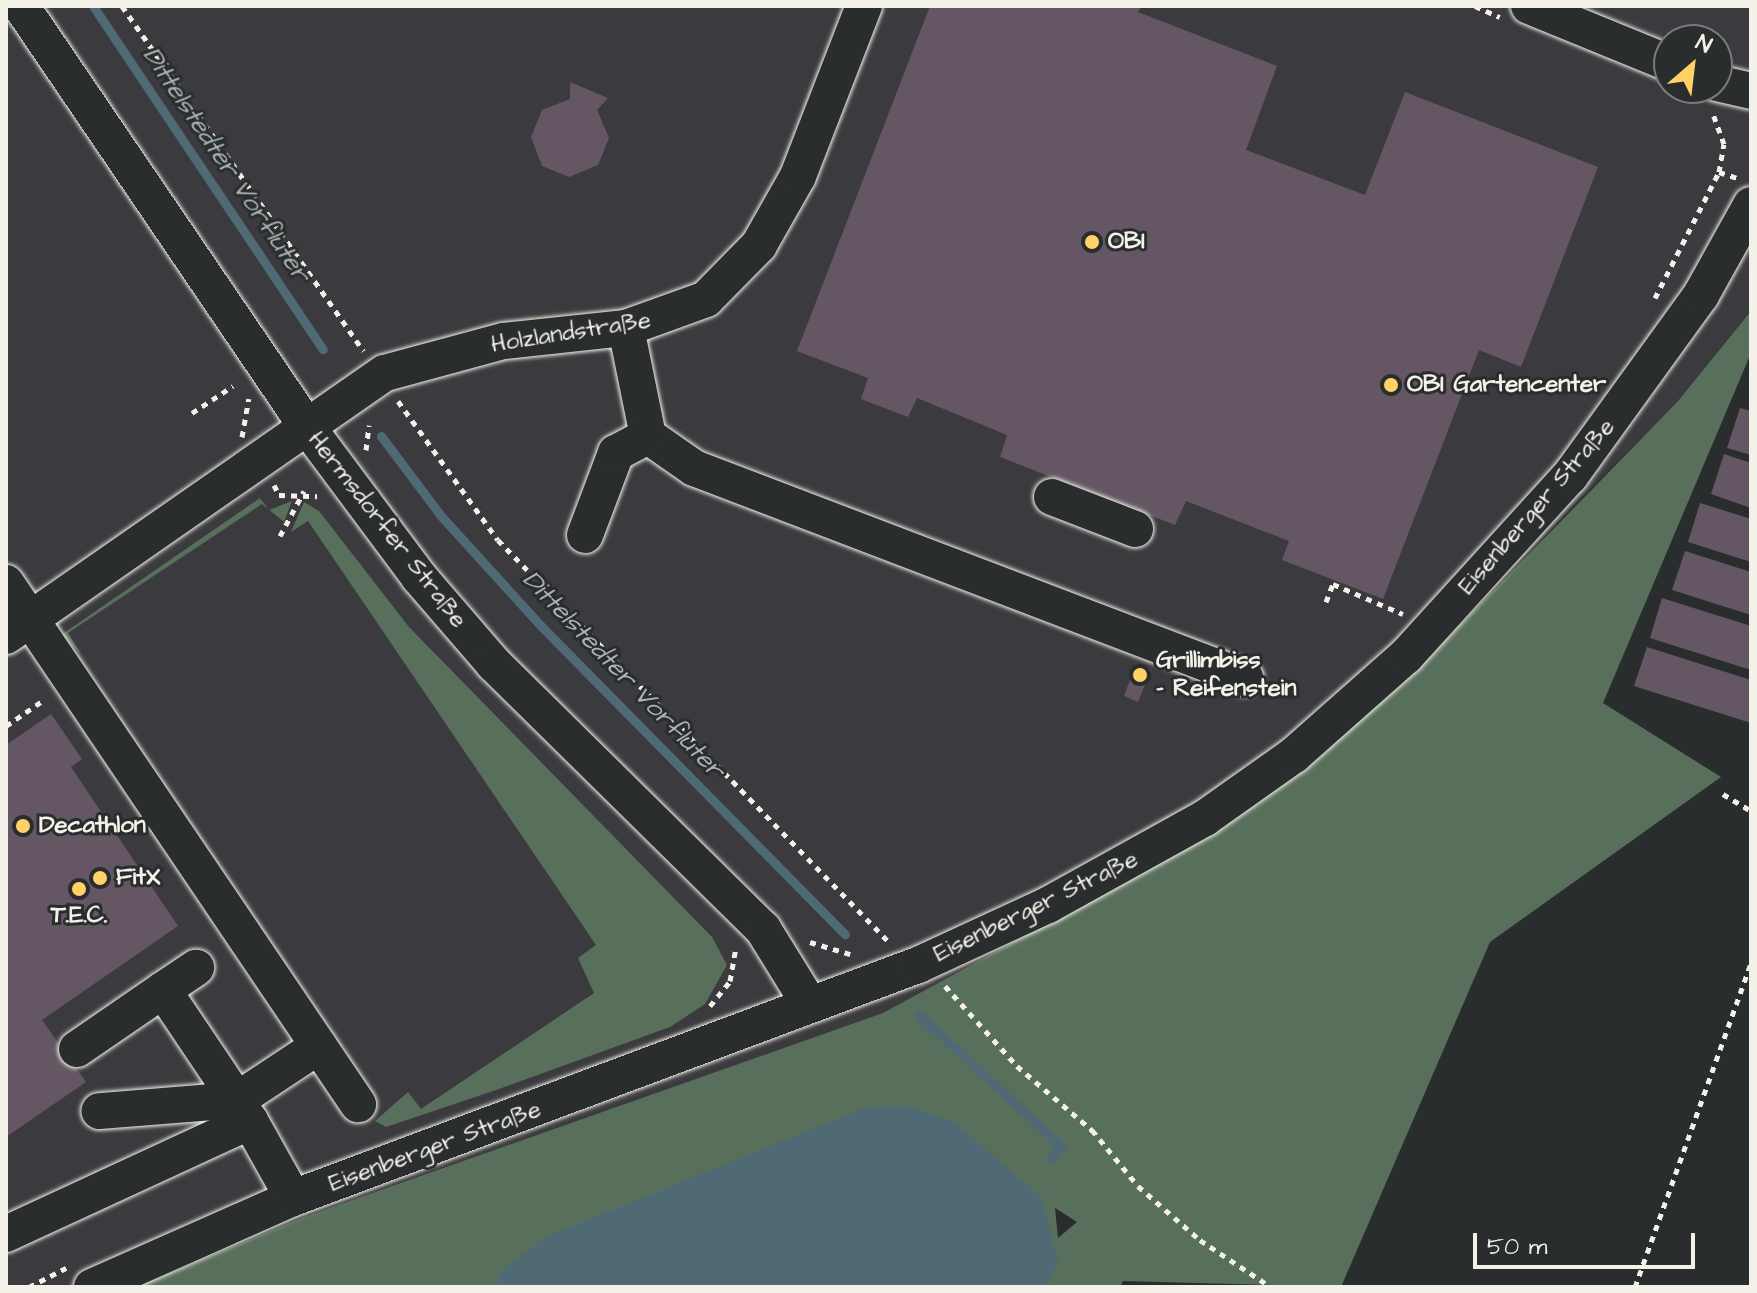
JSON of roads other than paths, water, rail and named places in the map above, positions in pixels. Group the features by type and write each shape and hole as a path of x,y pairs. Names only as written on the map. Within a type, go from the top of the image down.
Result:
{"street":[{"path":"6,17 22,6"},
{"name":"Hermsdorfer Straße","path":"22,6 305,424 464,631 763,929 810,1005"},
{"name":"Holzlandstraße","path":"18,628 358,386 441,354 626,328 706,299 759,245 798,176 864,6"},
{"path":"1529,6 1653,56"},
{"name":"Eisenberger Straße","path":"92,1287 293,1198 928,960 1084,887 1205,818 1358,701 1595,446 1701,295 1751,205"},
{"path":"626,328 648,436 694,468 1245,678"},
{"path":"585,535 616,453 648,436"},
{"path":"1052,497 1135,529"},
{"path":"6,583 18,628 72,680 358,1104"},
{"path":"77,1049 196,968"},
{"path":"163,990 243,1110 293,1198"},
{"path":"6,1234 243,1110 319,1046"},
{"path":"99,1111 243,1110"}],"water":[{"path":"907,1106 954,1122 1042,1198 1058,1262 1046,1287 496,1287 500,1272 548,1236 867,1107"}],"waterway":[{"name":"Dittelstedter Vorfluter","path":"93,6 323,349"},
{"name":"Dittelstedter Vorfluter","path":"381,436 441,516 541,626 845,934"},
{"name":"Dittelstedter Vorfluter","path":"918,1014 1061,1146 1051,1158"}],"place":[{"name":"OBI","path":"1092,242"},
{"name":"OBI Gartencenter","path":"1391,385"},
{"name":"Grillimbiss - Reifenstein","path":"1140,675"},
{"name":"Decathlon","path":"23,826"},
{"name":"FitX","path":"100,878"},
{"name":"T.E.C.","path":"79,889"}]}
